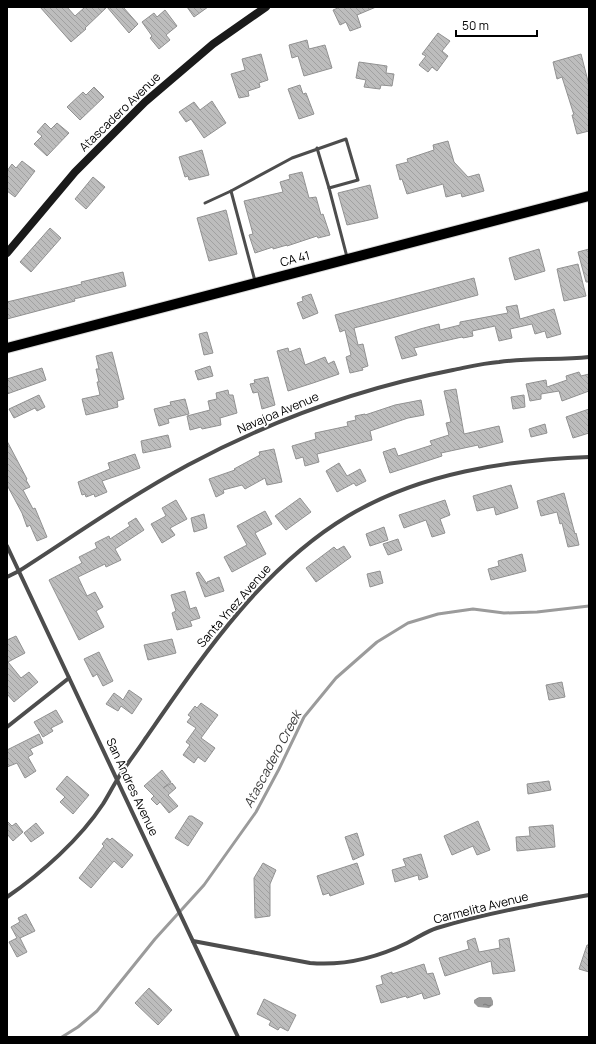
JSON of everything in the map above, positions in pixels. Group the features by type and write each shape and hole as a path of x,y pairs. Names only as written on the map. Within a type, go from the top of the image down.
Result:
{"main road":[{"name":"Atascadero Avenue","path":"7,253 75,172 145,102 213,44 266,7"},
{"name":"CA 41","path":"7,348 589,196"}],"street":[{"name":"Navajoa Avenue","path":"7,577 88,527 115,508 188,465 262,429 332,402 417,377 499,362 589,357"},
{"name":"Santa Ynez Avenue","path":"7,897 42,869 88,824 104,803 117,779 215,641 254,595 301,550 348,516 405,489 455,474 505,463 557,458 589,457"},
{"name":"San Andres Avenue","path":"7,546 238,1037"},
{"path":"7,727 69,678"},
{"name":"Carmelita Avenue","path":"193,941 310,962 350,962 386,953 435,929 504,910 589,895"}],"lane":[{"path":"205,203 231,192 292,158 346,138 358,180 329,188"},
{"path":"317,148 348,259"},
{"path":"231,192 256,283"}],"water":[{"path":"479,997 491,997 493,1005 489,1008 478,1007 474,1003 474,1000"}],"building":[{"path":"40,7 67,7 75,16 85,7 107,7 71,42"},
{"path":"107,7 123,7 138,24 129,33"},
{"path":"187,7 208,7 194,17"},
{"path":"340,7 376,7 357,15 361,27 350,31 346,22 340,25 333,10"},
{"path":"165,10 177,26 166,35 170,40 159,49 150,38 152,36 142,22 154,13 157,17"},
{"path":"438,33 450,41 442,51 448,56 437,71 432,67 428,72 419,65 426,56 422,54"},
{"path":"307,40 309,49 325,45 332,68 304,76 298,56 292,58 289,45"},
{"path":"261,54 268,80 259,83 260,87 248,91 249,96 239,98 231,74 245,70 242,59"},
{"path":"581,54 589,85 589,131 577,134 572,115 574,115 562,77 557,79 553,62"},
{"path":"359,62 387,66 386,73 394,74 392,86 381,85 380,89 364,87 366,80 356,78"},
{"path":"300,85 303,94 306,93 314,114 299,119 288,89"},
{"path":"94,87 104,97 80,120 67,107 83,92 86,95"},
{"path":"212,101 226,123 204,138 191,119 186,122 179,112 194,102 200,110"},
{"path":"45,123 51,129 57,123 69,133 47,156 34,144 42,136 37,132"},
{"path":"448,141 454,162 468,177 479,174 484,191 462,197 461,193 446,197 443,184 407,194 402,179 400,180 396,165 408,162 407,159 434,150 433,145"},
{"path":"202,150 209,175 189,180 188,176 185,177 179,157"},
{"path":"22,161 35,171 15,197 7,191 7,171 12,164 16,168"},
{"path":"302,172 309,198 316,197 321,215 323,214 330,235 318,238 317,236 287,246 273,249 273,247 255,253 249,235 253,234 244,201 283,192 280,182 290,179 289,175"},
{"path":"93,177 105,187 86,209 75,199"},
{"path":"370,185 378,218 347,225 338,193"},
{"path":"226,210 237,254 209,261 197,218"},
{"path":"50,228 61,238 31,272 20,262"},
{"path":"539,249 545,271 515,280 509,258"},
{"path":"589,249 589,282 586,282 578,252"},
{"path":"578,264 586,296 564,301 557,269"},
{"path":"123,272 126,286 74,299 75,301 7,319 7,302 82,284 81,282"},
{"path":"474,278 478,295 354,328 358,345 363,344 368,366 362,368 363,370 350,373 346,357 351,355 345,330 340,332 335,315"},
{"path":"311,294 318,313 303,319 297,303 303,301 302,297"},
{"path":"517,305 520,319 554,309 561,334 547,338 545,331 535,334 532,324 510,329 512,338 499,341 495,326 472,331 473,336 462,337 414,348 417,355 402,359 395,337 439,324 440,330 460,325 460,322 508,313 506,307"},
{"path":"207,332 213,353 204,355 199,334"},
{"path":"288,348 289,352 300,348 305,365 325,357 328,364 334,361 339,374 288,391 277,351"},
{"path":"112,352 124,399 117,401 118,407 86,415 82,399 100,395 96,369 99,369 96,356"},
{"path":"210,366 213,376 198,380 195,371"},
{"path":"42,368 46,380 7,394 7,379"},
{"path":"579,372 581,376 589,374 589,391 562,401 559,391 541,394 541,399 530,401 526,384 546,380 547,387 567,380 566,376"},
{"path":"268,377 275,405 262,409 258,392 253,393 250,384 255,383 254,380"},
{"path":"456,389 464,434 499,426 503,442 479,448 478,445 441,453 442,456 390,473 383,452 395,448 398,456 432,445 430,441 449,435 446,423 451,422 444,391"},
{"path":"228,390 229,395 233,395 237,413 220,418 221,425 202,429 201,427 190,430 187,416 210,410 208,401 217,399 216,393"},
{"path":"39,395 45,407 37,411 35,408 14,418 9,409"},
{"path":"524,395 525,407 513,409 511,397"},
{"path":"185,399 189,414 168,419 169,423 159,426 154,409 171,405 170,402"},
{"path":"421,400 424,415 408,418 370,431 372,440 317,454 319,462 305,466 303,457 296,459 292,446 316,439 315,433 348,426 347,422 356,420 355,416 365,415 395,405"},
{"path":"589,409 589,433 573,438 566,417"},
{"path":"545,424 547,433 531,437 529,429"},
{"path":"168,435 171,447 143,453 141,441"},
{"path":"7,441 30,487 23,490 33,509 35,508 47,537 37,541 30,525 27,527 22,513 7,485"},
{"path":"274,449 282,482 267,485 265,478 245,489 242,485 223,490 224,493 216,497 209,479 235,470 234,469 260,455 259,452"},
{"path":"135,454 140,468 102,481 107,492 95,497 94,494 86,497 85,494 82,495 78,482 110,469 108,463"},
{"path":"339,463 347,476 360,469 366,481 356,486 354,483 337,492 326,471"},
{"path":"511,485 518,508 496,515 494,507 477,511 473,496"},
{"path":"564,493 579,545 568,547 562,523 560,524 557,512 541,516 537,501"},
{"path":"300,498 311,512 286,530 275,516"},
{"path":"176,500 187,519 170,528 175,535 162,543 151,524 166,516 162,508"},
{"path":"445,500 450,515 440,519 445,533 432,537 426,520 404,528 399,515"},
{"path":"265,511 272,524 255,533 266,554 232,572 224,557 247,545 237,526"},
{"path":"204,514 207,528 194,532 191,518"},
{"path":"136,518 144,530 115,549 121,560 106,567 105,564 78,577 87,596 95,592 103,607 96,611 104,627 79,640 49,580 82,563 79,557 97,548 95,543 109,536 110,539 130,526 128,523"},
{"path":"384,527 388,540 370,546 366,534"},
{"path":"398,539 402,550 388,555 383,544"},
{"path":"344,546 351,557 316,582 306,568 334,547 337,550"},
{"path":"522,554 526,571 491,580 488,569 499,566 498,561"},
{"path":"380,571 383,583 370,587 367,574"},
{"path":"199,572 207,584 207,582 219,577 224,591 205,597 196,573"},
{"path":"185,591 190,609 196,607 200,618 190,621 192,626 177,630 172,613 176,611 171,595"},
{"path":"16,636 25,653 8,662 21,678 29,672 38,682 14,702 7,694 7,640"},
{"path":"172,639 176,653 148,660 144,645"},
{"path":"99,652 113,681 103,686 97,674 93,677 84,659"},
{"path":"562,682 565,697 549,700 546,685"},
{"path":"129,690 142,699 132,714 121,706 118,711 106,704 114,693 123,700"},
{"path":"201,703 218,715 201,738 215,748 205,762 198,757 194,763 183,755 190,745 186,742 196,728 187,722 191,717 188,715 195,706 197,708"},
{"path":"56,710 63,722 51,728 53,731 43,737 34,722"},
{"path":"39,734 43,743 30,749 33,754 28,757 36,771 25,778 17,763 7,767 7,750"},
{"path":"162,770 171,782 163,788 172,783 176,788 168,795 178,806 169,813 160,802 157,805 151,799 154,796 144,786"},
{"path":"67,776 89,795 73,814 60,802 65,797 56,789"},
{"path":"549,781 551,790 528,794 527,784"},
{"path":"189,816 192,816 203,823 188,846 175,838"},
{"path":"7,821 12,826 16,823 23,832 13,841 7,834"},
{"path":"478,821 490,850 477,855 473,846 452,855 444,836"},
{"path":"36,823 44,833 31,842 24,833"},
{"path":"553,825 555,847 517,851 516,837 530,836 529,827"},
{"path":"357,833 364,855 353,860 345,837"},
{"path":"107,838 110,840 112,838 133,855 122,868 114,861 91,888 79,878 104,846 102,844"},
{"path":"421,854 428,877 419,880 418,875 395,882 392,870 406,866 403,859"},
{"path":"263,863 276,870 270,884 270,916 255,918 254,878"},
{"path":"357,863 364,884 330,896 329,893 323,895 317,876"},
{"path":"26,914 35,931 20,938 27,952 17,957 9,942 17,938 11,927 20,922 18,918"},
{"path":"475,938 479,952 500,948 499,940 509,938 515,971 493,974 491,961 445,976 439,958 469,949 467,941"},
{"path":"587,945 589,945 589,972 579,969"},
{"path":"424,964 427,974 433,973 440,994 424,999 422,993 407,998 406,996 381,1003 376,986 383,984 381,976"},
{"path":"149,988 172,1010 158,1025 135,1003"},
{"path":"264,999 296,1015 288,1031 280,1027 278,1030 269,1025 271,1021 257,1014"}],"waterway":[{"name":"Atascadero Creek","path":"62,1037 78,1027 97,1011 155,939 204,885 256,812 304,717 336,678 377,642 408,623 438,614 473,609 504,613 537,612 589,606"}]}
